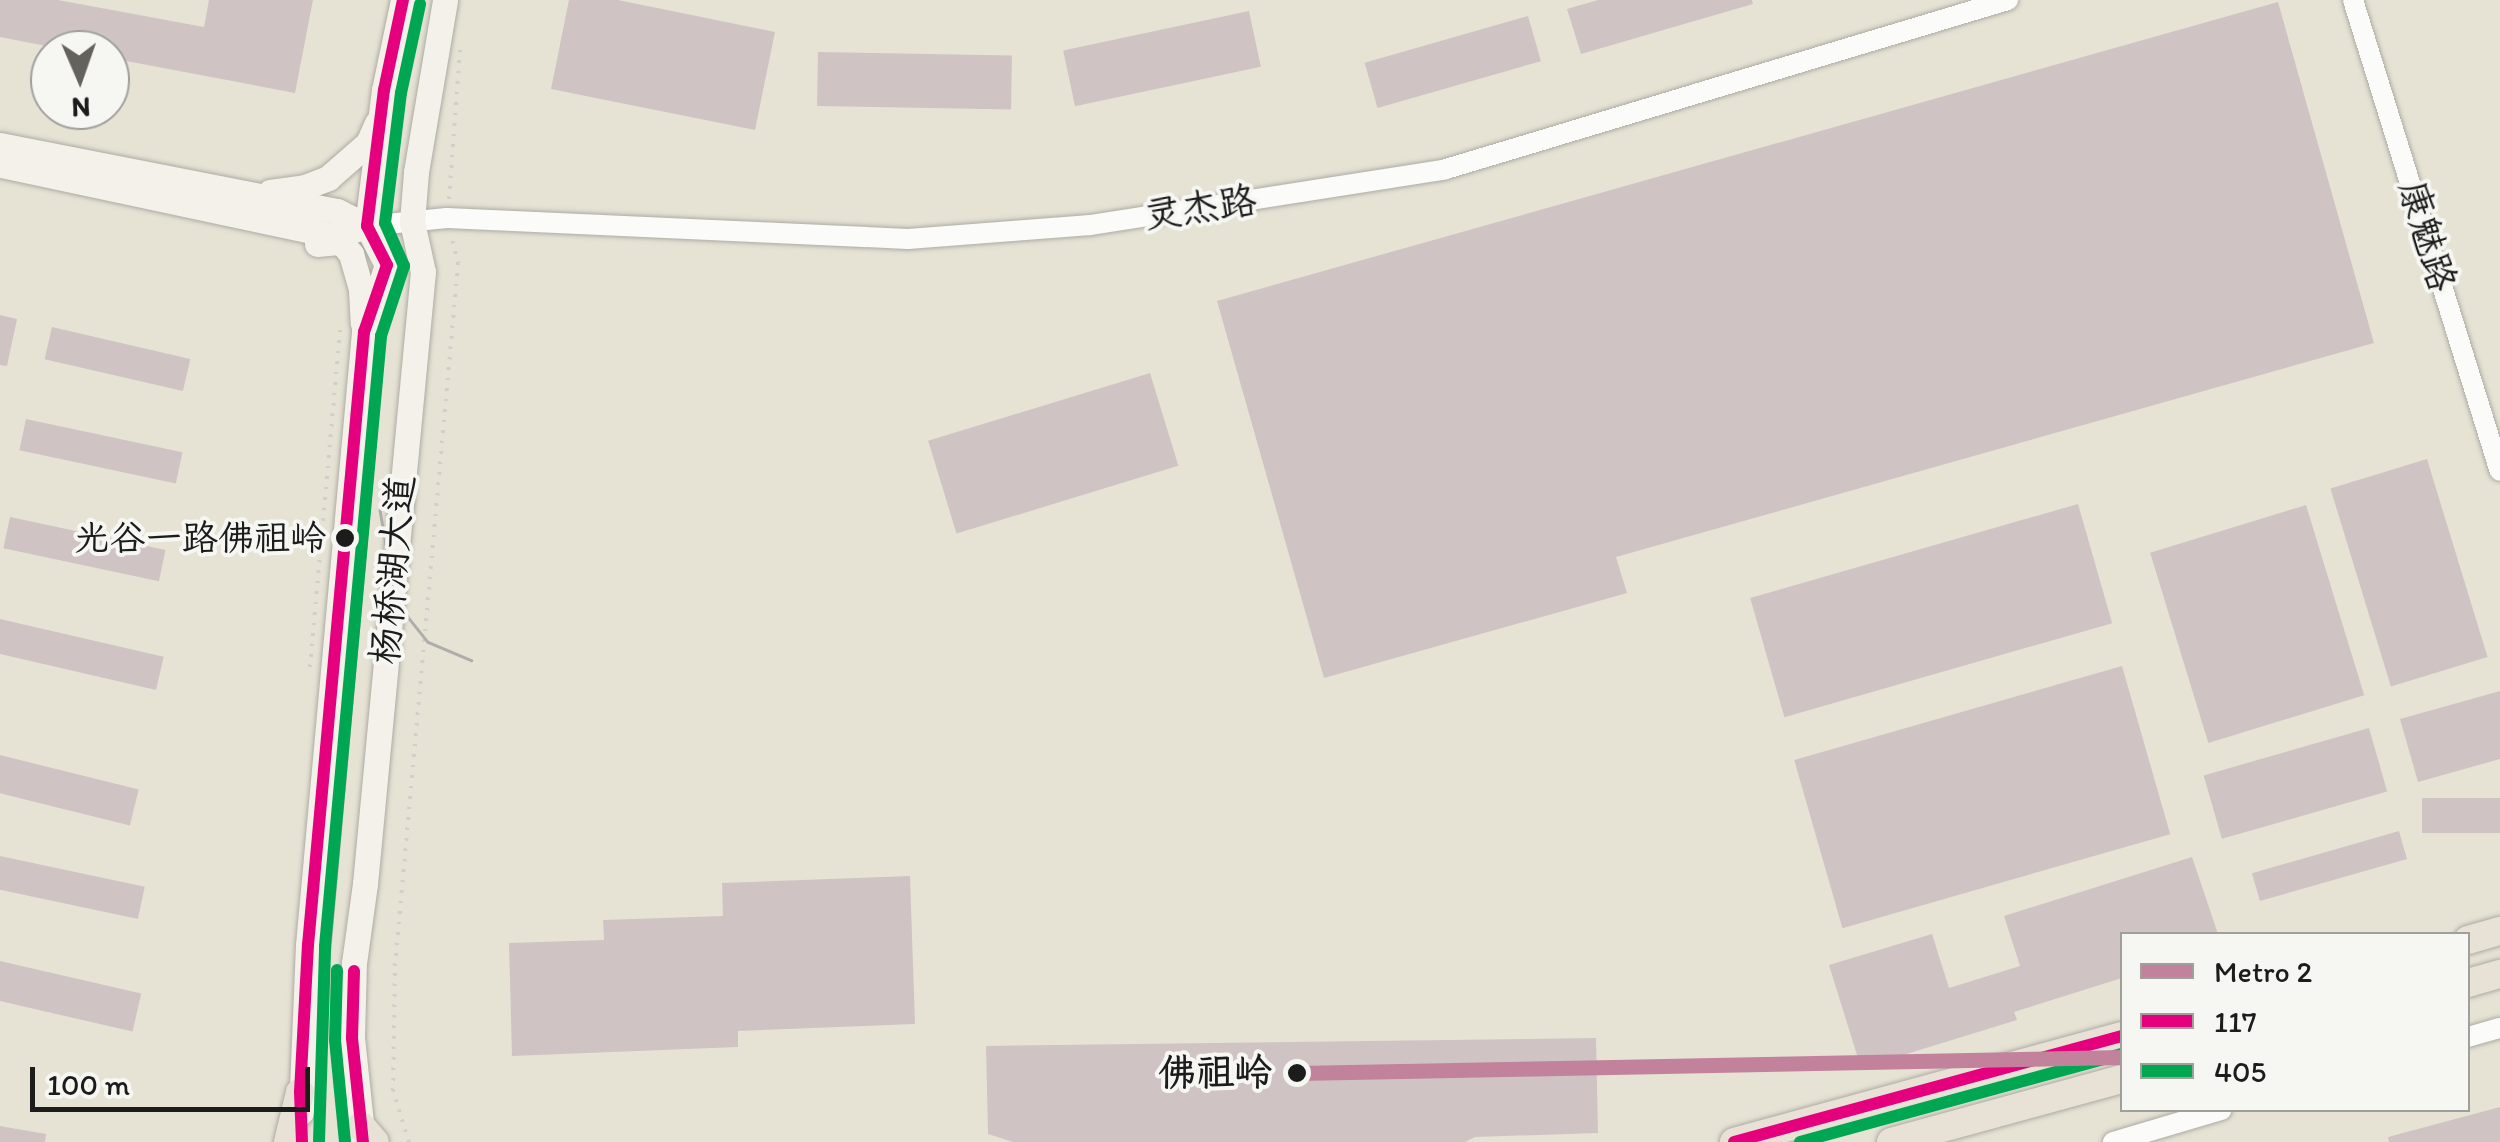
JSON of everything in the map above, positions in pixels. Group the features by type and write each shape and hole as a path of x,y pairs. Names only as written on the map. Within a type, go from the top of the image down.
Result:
{"main road":[{"name":"杨桥湖大道","path":"302,1142 300,1092 308,946 364,332 387,265 367,226 382,110 403,0"},
{"name":"杨桥湖大道","path":"366,1137 352,1038 354,964 366,884 414,375 422,272 412,222 445,0"},
{"path":"243,204 328,178 368,144 382,110"},
{"path":"0,145 243,204 310,244 341,242 350,254 361,290 364,332"},
{"path":"0,164 243,204 337,212 367,226"},
{"path":"364,332 382,316 393,315 401,320 409,338 414,375"},
{"path":"2470,939 2500,930"},
{"path":"2470,982 2500,974"},
{"path":"2470,991 2500,991"},
{"path":"1734,1142 2120,1037"},
{"path":"1890,1142 2120,1080"},
{"path":"288,1142 300,1092"}],"street":[{"name":"灵杰路","path":"367,226 447,218 908,239 1090,225 1446,169 2008,0"},
{"name":"康魅路","path":"2353,0 2500,471"},
{"path":"2470,1036 2500,1028"},
{"path":"2112,1142 2214,1112"}],"path":[{"path":"409,1142 393,1091 394,966 458,264 447,218 461,40"}],"building":[{"path":"0,0 58,0 204,27 209,0 313,0 295,93 130,62 130,30 30,30 30,43 0,37"},
{"path":"569,0 618,0 775,32 755,130 551,89"},
{"path":"1598,0 1752,0 1753,4 1581,54 1567,9"},
{"path":"2278,2 2374,343 1616,557 1627,593 1324,678 1217,301"},
{"path":"1249,11 1261,67 1075,106 1063,51"},
{"path":"1528,16 1541,61 1378,108 1365,63"},
{"path":"818,52 1012,55 1011,109 817,106"},
{"path":"0,315 17,319 7,366 0,365"},
{"path":"52,327 190,359 183,391 45,359"},
{"path":"1150,373 1178,466 956,534 928,441"},
{"path":"26,419 183,452 176,484 19,450"},
{"path":"2427,459 2488,657 2391,686 2330,489"},
{"path":"2078,504 2112,623 1784,717 1750,598"},
{"path":"2306,505 2364,695 2208,743 2150,553"},
{"path":"10,517 166,550 159,581 3,548"},
{"path":"0,619 164,657 156,690 0,654"},
{"path":"2122,666 2170,834 1842,928 1794,760"},
{"path":"2500,691 2500,759 2418,782 2400,719"},
{"path":"2369,728 2387,791 2222,839 2204,775"},
{"path":"0,755 139,790 130,825 0,793"},
{"path":"2422,798 2500,798 2500,833 2422,833"},
{"path":"2399,831 2407,859 2260,901 2252,873"},
{"path":"0,856 145,887 138,919 0,890"},
{"path":"2192,857 2217,932 2120,932 2120,979 2014,1012 2017,1020 1861,1068 1829,965 1932,934 1949,988 2020,966 2004,916"},
{"path":"910,876 915,1024 738,1031 738,1047 512,1056 509,943 604,940 603,920 723,916 722,883"},
{"path":"0,961 141,994 133,1032 0,1001"},
{"name":"佛祖岭","path":"1596,1038 1598,1133 1475,1137 1465,1142 1013,1142 988,1134 986,1046"},
{"path":"2500,1107 2500,1142 2389,1142 2388,1137"},
{"path":"0,1126 46,1134 45,1142 0,1142"}],"tram line":[{"path":"322,1142 323,1019 384,339"},
{"path":"380,510 396,602 428,642 471,660"},
{"path":"337,1032 341,1142"}],"metro line":[{"name":"2","path":"1297,1073 2120,1057"}],"transit line":[{"name":"117","path":"302,1142 300,1092 308,945 364,332 387,265 367,226 384,90 403,0"},
{"name":"405","path":"319,1141 325,946 381,336 404,266 385,223 401,93 420,4"},
{"name":"405","path":"337,970 335,1040 345,1142"},
{"name":"117","path":"354,971 352,1038 363,1142"},
{"name":"117","path":"1734,1142 2120,1037"},
{"name":"405","path":"1800,1142 2120,1055"}],"place":[{"name":"光谷一路佛祖岭","path":"345,538"},
{"name":"佛祖岭","path":"1297,1073"}]}
